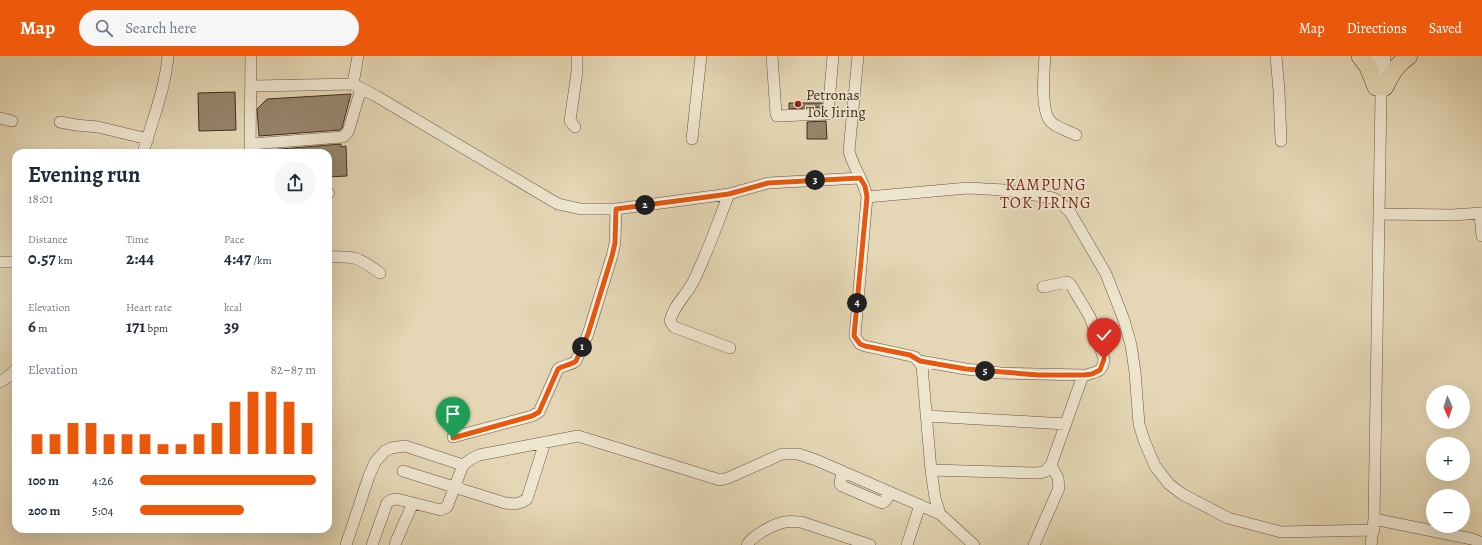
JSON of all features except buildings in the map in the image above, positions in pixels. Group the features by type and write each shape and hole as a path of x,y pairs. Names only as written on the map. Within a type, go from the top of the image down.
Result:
{"highway":[{"path":"1360,56 1381,90 1393,70 1408,56"}],"street":[{"path":"144,149 167,70 168,56"},
{"path":"251,56 250,149 343,137 348,132 357,87 358,56"},
{"path":"575,128 570,121 577,72 577,56"},
{"path":"692,139 701,56"},
{"path":"772,56 777,116 828,114 833,56"},
{"path":"858,56 850,151 860,178 865,186 867,197 854,336 860,344 910,355 920,361 966,369 1038,375 1084,375 1097,372 1100,370 1104,362 1104,354 1090,317 1069,283 1067,282 1043,287"},
{"path":"1045,56 1044,97 1049,118 1051,122 1076,135"},
{"path":"1276,56 1281,141"},
{"path":"1374,56 1381,90"},
{"path":"1371,545 1374,530 1381,90 1385,56"},
{"path":"251,86 357,87 558,204 581,209 616,209 729,194 768,183 860,178"},
{"path":"0,118 12,121"},
{"path":"60,122 98,127 148,139"},
{"path":"867,197 968,188 1004,190 1053,198 1060,202 1070,212 1106,274 1131,345 1135,372 1139,424 1155,466 1169,484 1182,494 1228,518 1281,532 1374,530"},
{"path":"729,194 692,283 674,308 670,321 674,327 730,348"},
{"path":"453,438 532,416 539,412 558,369 576,361 588,334 615,243 616,209"},
{"path":"1379,214 1452,215 1481,213 1482,236"},
{"path":"332,257 354,257 380,273"},
{"path":"0,262 12,262"},
{"path":"920,361 924,372 931,470 935,498 940,514"},
{"path":"0,382 12,373"},
{"path":"931,470 1044,472 1051,464 1084,375"},
{"path":"927,416 1066,424"},
{"path":"372,545 387,503 391,500 397,499 444,510 447,507 463,465 471,458 479,455 578,436 720,480 728,478 782,454 798,454 842,471 940,514 974,545"},
{"path":"402,471 505,504 515,504 527,499 544,442"},
{"path":"346,545 372,468 375,462 385,451 391,448 405,446 463,465"},
{"path":"1034,545 1059,488 1058,478 1051,464"},
{"path":"395,544 413,503"},
{"path":"907,545 920,505"},
{"path":"1374,519 1474,542"},
{"path":"747,545 756,535 783,522 792,521 801,522 870,545"}],"place":[{"name":"Petronas Tok Jiring","path":"798,104"}],"district":[{"name":"KAMPUNG TOK JIRING","path":"1046,194"}],"route":[{"path":"453,438 532,416 539,412 558,369 576,361 588,334 615,243 616,209 729,194 768,183 860,178 865,186 867,197 854,336 860,344 910,355 920,361 1000,373 1085,375 1092,374 1100,370 1103,366 1104,359"}]}
